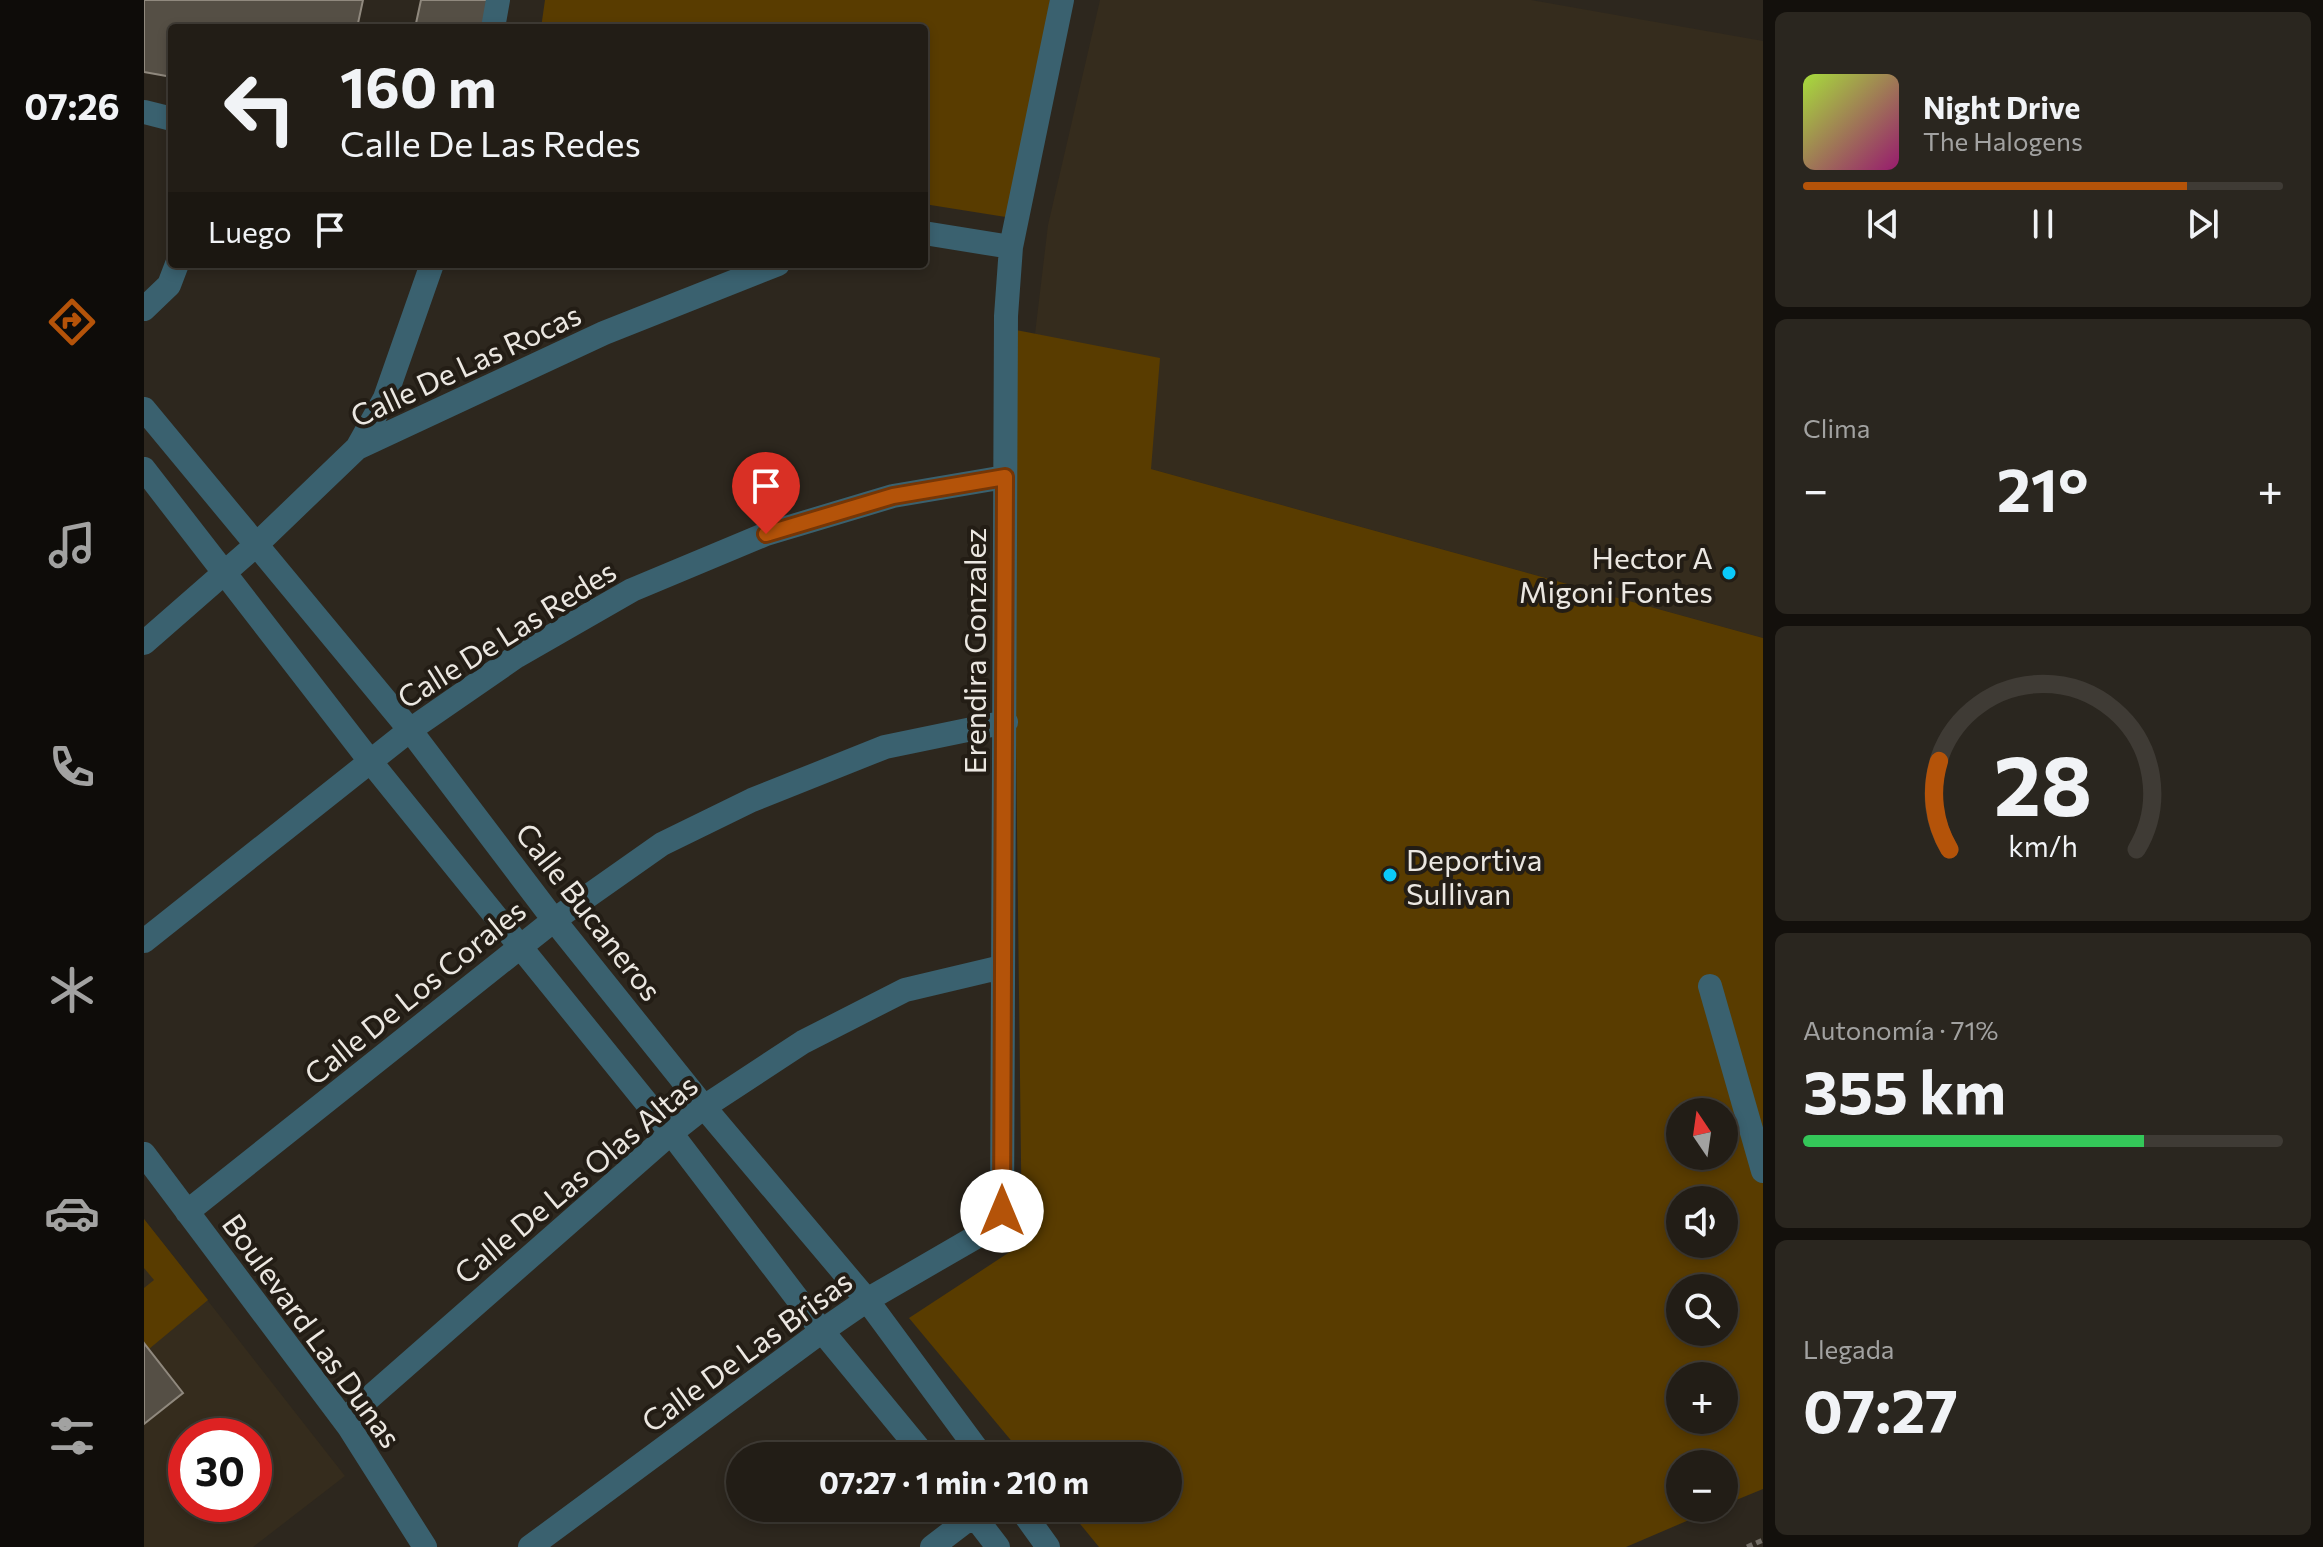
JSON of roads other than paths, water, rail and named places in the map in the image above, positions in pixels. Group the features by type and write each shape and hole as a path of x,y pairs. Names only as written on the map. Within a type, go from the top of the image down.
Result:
{"street":[{"path":"494,24 498,0"},
{"name":"Erendira Gonzalez","path":"1002,1211 1006,316 1011,247 1062,0"},
{"path":"144,112 168,118"},
{"path":"928,234 1011,247"},
{"path":"144,309 169,285 175,268"},
{"path":"357,448 385,398 431,268"},
{"name":"Calle De Las Rocas","path":"144,643 256,545 357,448 604,333 768,268"},
{"name":"Calle Bucaneros","path":"144,409 410,730 554,920 704,1107 867,1300 972,1442"},
{"path":"144,469 370,761 671,1133 822,1331 913,1442"},
{"name":"Calle De Las Redes","path":"144,941 410,730 517,656 632,590 766,534 893,496 1005,477"},
{"name":"Calle De Los Corales","path":"187,1212 554,920 662,844 752,800 885,747 1006,722"},
{"name":"Calle De Las Olas Altas","path":"344,1420 704,1107 803,1042 905,990 1002,967"},
{"path":"1710,986 1763,1171"},
{"name":"Boulevard Las Dunas","path":"144,1154 344,1420 425,1547"},
{"name":"Calle De Las Brisas","path":"530,1547 822,1331 867,1300 981,1234 1002,1211"},
{"path":"932,1547 962,1522"},
{"path":"982,1522 998,1547"},
{"path":"1030,1522 1048,1547"}],"place":[{"name":"Hector A Migoni Fontes","path":"1729,573"},
{"name":"Deportiva Sullivan","path":"1390,875"}]}
